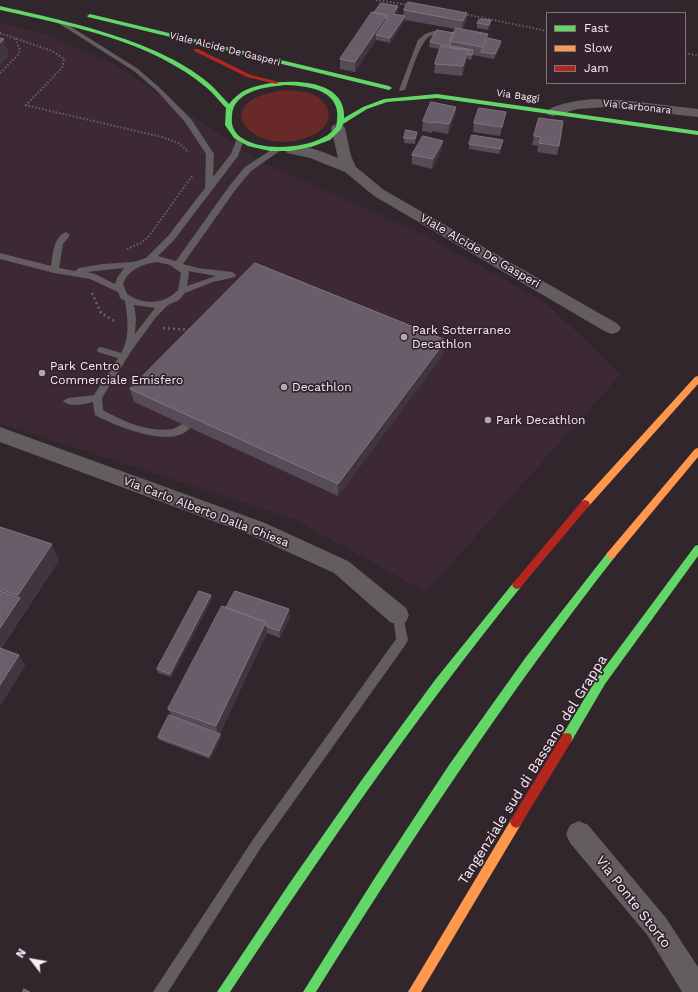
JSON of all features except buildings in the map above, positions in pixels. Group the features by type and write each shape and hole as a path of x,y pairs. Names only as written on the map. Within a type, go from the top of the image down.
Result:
{"main road":[{"path":"0,8 57,20 103,34 142,48 193,75 223,99 229,108 226,119 230,130 240,140"},
{"name":"Viale Alcide De Gasperi","path":"83,15 389,88 437,96"},
{"name":"Viale Alcide De Gasperi","path":"153,32 249,76 282,83"},
{"name":"Viale Alcide De Gasperi","path":"229,108 237,98 249,90 264,85 282,83 306,84 328,93 338,103 343,115 340,126 331,136 320,142 284,150 257,147 240,140"},
{"name":"Viale Alcide De Gasperi","path":"317,88 342,90"},
{"name":"Viale Alcide De Gasperi","path":"357,89 389,88"},
{"name":"Via Baggi","path":"340,126 359,111 375,102 399,97 437,96 698,133"},
{"path":"223,992 369,779 471,643 545,550 599,487 656,423 698,379"},
{"path":"309,992 422,816 502,700 546,640 629,533 698,451"},
{"name":"Tangenziale sud di Bassano del Grappa","path":"414,992 601,682 698,549"}],"street":[{"name":"Via Carbonara","path":"553,112 577,105 597,103 621,104 698,113"},
{"name":"Viale Alcide De Gasperi","path":"340,126 344,156 350,170"},
{"name":"Viale Alcide De Gasperi","path":"284,150 314,154 350,170 379,193 612,328"},
{"name":"Via Carlo Alberto Dalla Chiesa","path":"0,434 258,530 341,566 398,615"},
{"name":"Via Ponte Storto","path":"579,834 657,927 698,992"}],"lane":[{"path":"57,20 136,70 159,90 188,121 210,154 209,188"},
{"path":"402,90 421,40 426,34 434,32 454,35"},
{"path":"149,260 171,238 235,154 240,140"},
{"path":"178,265 248,169 284,150"},
{"path":"54,270 59,244 66,235"},
{"path":"0,256 54,270 92,276 120,290 129,300 132,317 126,352"},
{"path":"73,272 103,267 132,266 149,260 165,260 205,272 235,275 210,280 182,291 166,302 153,315 126,352 97,398 98,412 110,419 157,433 178,432 186,426"},
{"path":"178,265 185,273 182,291"},
{"path":"120,290 119,284 121,277 132,266"},
{"path":"129,300 147,305 166,302"},
{"path":"101,350 126,352"},
{"path":"68,400 84,401 97,398"},
{"path":"160,992 258,842 402,640 398,615"}],"path":[{"path":"376,0 415,6"},
{"path":"462,14 546,31"},
{"path":"0,33 52,51 64,59 62,68 26,105 170,140 178,143 190,154"},
{"path":"0,73 19,54 20,50 16,39"},
{"path":"686,53 698,56"},
{"path":"125,250 141,243 149,236 185,188 194,173"},
{"path":"91,290 101,313 118,322"},
{"path":"160,328 197,330 192,334"}],"shaded area":[{"path":"0,23 43,33 115,65 259,161 423,234 545,302 621,374 426,592 294,519 0,423"},
{"path":"287,90 301,91 314,95 325,104 329,114 326,125 321,130 315,134 293,141 274,141 257,136 246,127 241,116 246,105 260,96"}],"traffic: fast":[{"path":"0,8 91,30 156,54 185,69 210,87 229,108 228,125 236,137 251,145 270,149 290,149 311,145 328,138 339,128 341,115 339,105 333,96 324,90 312,86 285,83 250,90 236,100 229,108"},
{"path":"90,16 389,88"},
{"path":"341,123 365,108 386,100 437,96 698,133"},
{"path":"567,738 601,681 698,549"},
{"path":"309,992 416,824 491,714 530,660 611,555"},
{"path":"223,992 364,785 439,683 517,585"}],"traffic: slow":[{"path":"585,504 698,379"},
{"path":"611,555 698,451"},
{"path":"414,992 516,822"}],"traffic: jam":[{"path":"196,50 249,76 276,82"},
{"path":"517,585 585,504"},
{"path":"516,822 567,738"}],"place":[{"name":"Park Sotterraneo Decathlon","path":"404,337"},
{"name":"Park Centro Commerciale Emisfero","path":"42,373"},
{"name":"Decathlon","path":"284,387"},
{"name":"Park Decathlon","path":"488,420"}]}
